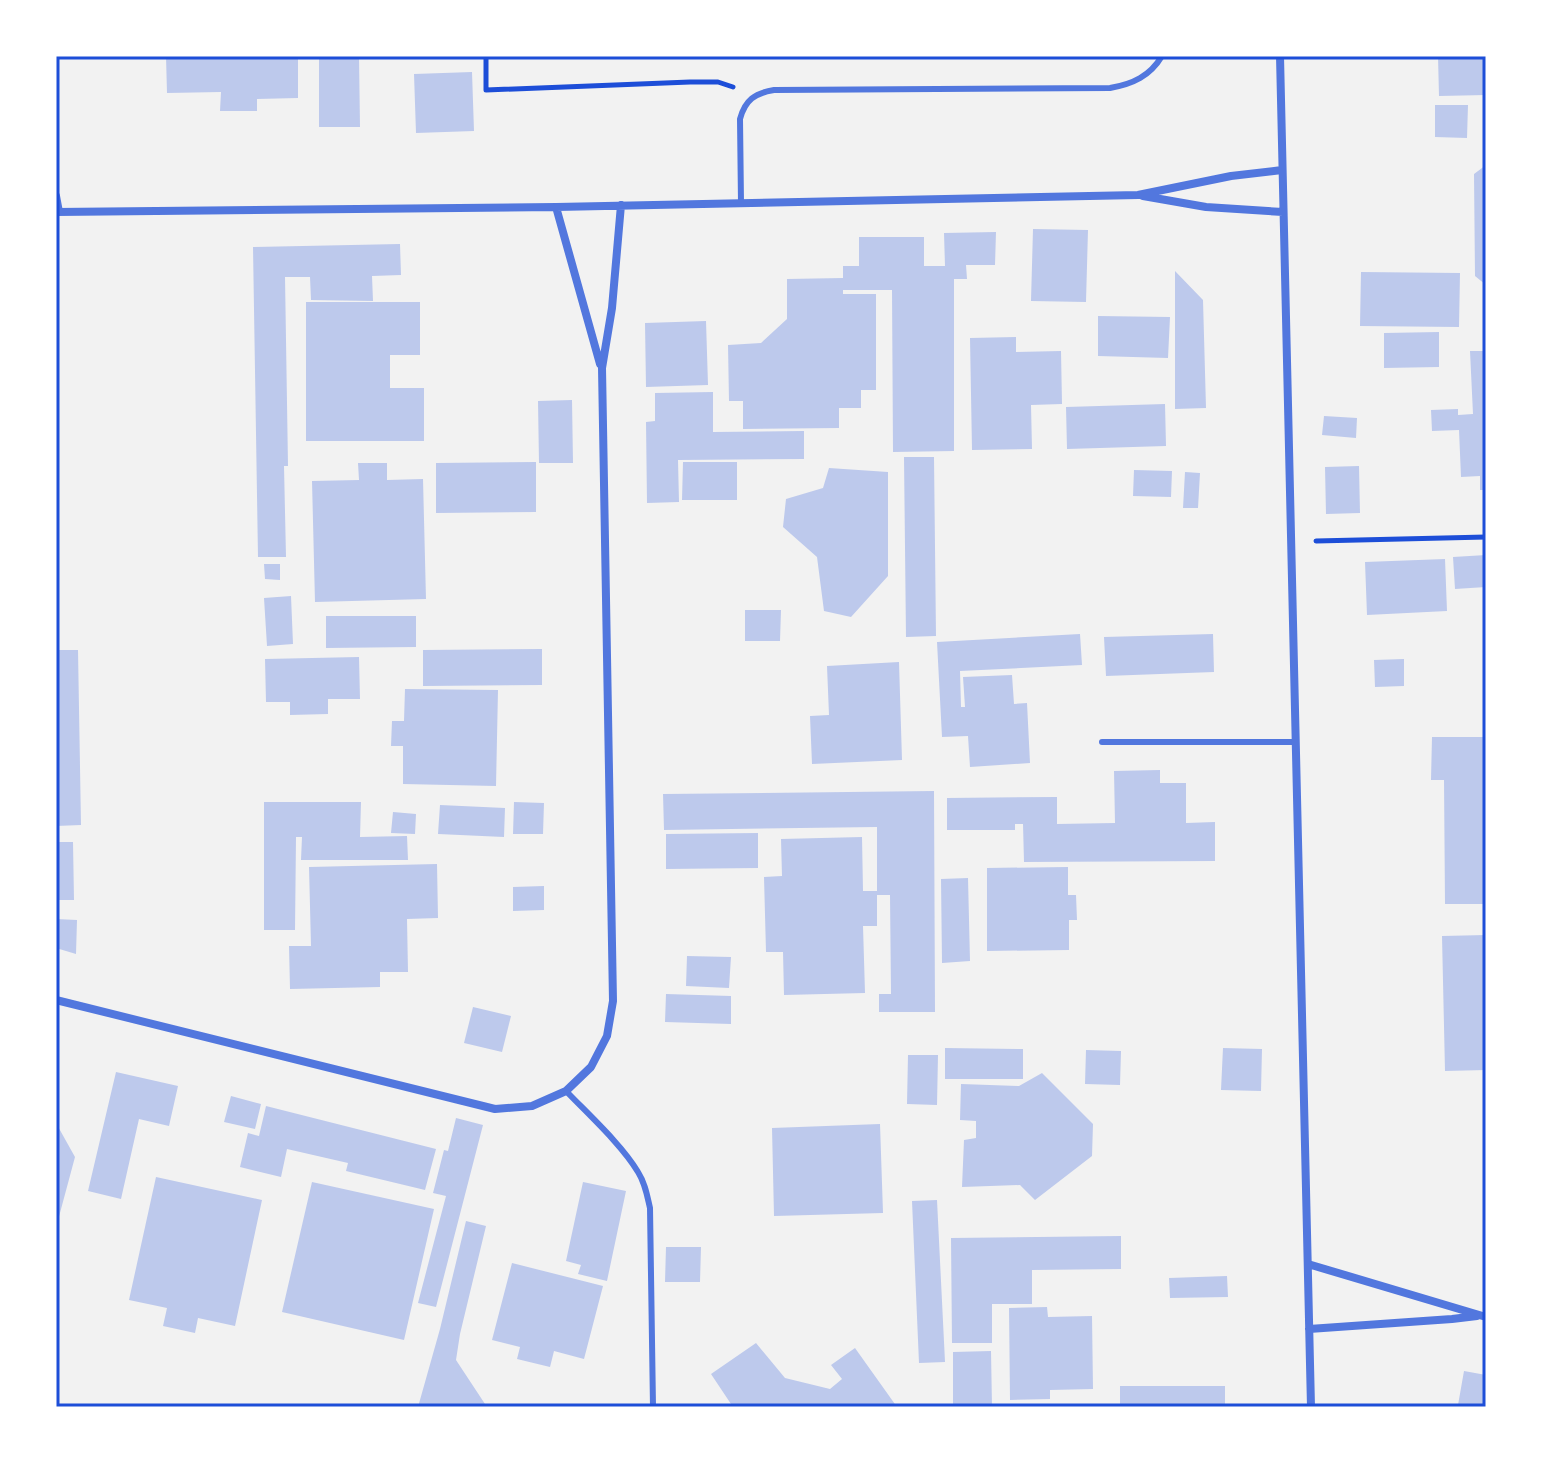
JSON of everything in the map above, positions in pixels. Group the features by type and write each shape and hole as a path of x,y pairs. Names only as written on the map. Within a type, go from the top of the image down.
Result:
{"street":[{"path":"1280,56 1311,1407"},
{"path":"1138,195 1220,177 1282,170"},
{"path":"56,196 58,212 556,207 1138,195 1206,207 1283,212"},
{"path":"56,1000 495,1109 532,1106 566,1091 591,1067 607,1036 613,1001 602,368 614,293 621,205"},
{"path":"556,207 602,368"},
{"path":"1308,1264 1482,1317"},
{"path":"1309,1329 1482,1317"}],"lane":[{"path":"741,203 740,119 743,107 762,92 1110,88 1128,85 1144,77 1162,56"},
{"path":"1102,742 1296,742"},
{"path":"566,1091 622,1151 638,1171 646,1189 650,1208 653,1407"}],"path":[{"path":"486,56 486,90 718,82 736,88 751,98"},
{"path":"1291,542 1486,537"}],"building":[{"path":"166,56 298,56 298,98 257,99 257,111 220,111 221,92 167,93"},
{"path":"319,56 359,56 360,127 319,127"},
{"path":"1438,56 1486,56 1486,95 1439,96"},
{"path":"472,72 474,131 416,133 414,74"},
{"path":"1435,105 1468,105 1467,138 1435,137"},
{"path":"1486,165 1486,285 1475,276 1474,174"},
{"path":"1033,229 1088,230 1086,302 1031,301"},
{"path":"996,232 995,265 966,265 967,279 954,279 954,451 893,452 892,290 843,290 843,294 876,294 876,390 861,390 861,408 839,408 839,428 743,429 743,401 729,401 728,345 761,343 787,319 787,279 843,278 843,266 859,266 859,237 924,237 924,266 945,266 944,233"},
{"path":"400,244 401,275 372,276 373,301 311,300 310,277 285,277 286,557 258,557 253,247"},
{"path":"1175,271 1203,300 1206,408 1175,409"},
{"path":"1361,272 1460,273 1459,327 1360,326"},
{"path":"306,302 420,302 420,355 390,355 390,388 424,388 424,441 306,441"},
{"path":"1098,316 1170,317 1168,358 1098,356"},
{"path":"706,321 708,385 646,387 645,323"},
{"path":"1439,332 1439,367 1384,368 1384,333"},
{"path":"1016,337 1016,352 1061,351 1062,404 1031,405 1032,449 972,450 970,338"},
{"path":"1470,351 1486,351 1486,490 1480,490 1480,476 1461,477 1459,430 1432,431 1431,410 1458,409 1458,415 1473,414"},
{"path":"713,392 713,432 804,431 804,459 678,460 679,502 647,503 646,422 655,421 655,393"},
{"path":"572,400 573,463 539,463 538,401"},
{"path":"1165,404 1166,446 1067,449 1066,407"},
{"path":"1324,416 1357,418 1356,438 1322,435"},
{"path":"904,457 934,457 936,636 906,637"},
{"path":"536,462 536,512 436,513 436,463"},
{"path":"683,462 737,462 737,500 682,500"},
{"path":"358,463 387,463 387,480 423,479 426,599 315,602 312,481 359,480"},
{"path":"1359,466 1360,513 1326,514 1325,467"},
{"path":"829,468 888,472 888,576 851,617 824,611 817,557 783,527 786,499 823,488"},
{"path":"1134,470 1172,471 1171,497 1133,496"},
{"path":"1185,472 1200,473 1198,508 1183,508"},
{"path":"1486,555 1486,587 1455,589 1453,557"},
{"path":"1445,559 1447,611 1367,615 1365,562"},
{"path":"264,564 280,564 280,580 265,579"},
{"path":"291,596 293,644 267,646 264,598"},
{"path":"745,610 781,610 780,641 745,641"},
{"path":"326,616 416,616 416,647 326,648"},
{"path":"1080,634 1082,665 960,671 961,707 965,707 963,677 1012,675 1014,704 1027,703 1030,763 970,767 968,736 942,737 937,642"},
{"path":"1213,634 1214,672 1106,676 1104,637"},
{"path":"542,649 542,685 423,686 423,650"},
{"path":"56,650 78,650 81,825 56,826"},
{"path":"359,657 360,699 328,699 328,714 290,715 290,702 266,702 265,659"},
{"path":"1404,659 1404,686 1375,687 1374,660"},
{"path":"899,662 902,760 812,764 810,716 829,715 827,666"},
{"path":"405,689 498,690 496,786 403,784 403,746 391,746 392,721 404,721"},
{"path":"1432,737 1486,737 1486,904 1445,904 1444,780 1431,780"},
{"path":"1160,770 1160,783 1186,783 1186,823 1215,822 1215,861 1024,862 1023,824 1015,824 1015,830 947,830 947,798 1057,797 1057,824 1115,823 1114,771"},
{"path":"934,791 935,1012 879,1012 879,994 891,994 890,895 877,895 877,926 863,926 865,993 784,995 783,952 766,952 764,877 782,876 781,839 862,837 863,891 877,891 877,827 664,830 663,794"},
{"path":"264,802 361,802 360,837 407,836 408,860 301,860 302,837 296,837 295,930 264,930"},
{"path":"514,802 544,803 543,834 513,834"},
{"path":"440,805 505,808 504,837 438,834"},
{"path":"393,812 416,814 415,834 391,833"},
{"path":"758,833 758,868 666,869 666,834"},
{"path":"56,842 73,842 74,900 56,900"},
{"path":"437,864 438,918 407,919 408,972 380,972 380,987 290,989 289,946 311,946 309,867"},
{"path":"1068,867 1068,895 1076,895 1077,920 1069,920 1069,950 987,951 987,868"},
{"path":"968,878 970,961 942,963 941,879"},
{"path":"544,886 544,910 513,911 513,887"},
{"path":"56,919 77,920 76,954 56,948"},
{"path":"1486,935 1486,1070 1445,1071 1442,936"},
{"path":"687,956 731,957 729,988 686,986"},
{"path":"666,994 731,996 731,1024 665,1022"},
{"path":"473,1007 511,1016 502,1052 464,1043"},
{"path":"945,1048 1023,1049 1023,1079 945,1079"},
{"path":"1223,1048 1262,1049 1261,1091 1221,1090"},
{"path":"1086,1050 1121,1051 1120,1085 1085,1084"},
{"path":"908,1055 938,1055 937,1105 907,1104"},
{"path":"116,1072 178,1086 169,1126 139,1119 121,1199 88,1191"},
{"path":"1042,1073 1093,1124 1092,1156 1035,1200 1020,1185 962,1187 964,1140 976,1138 976,1121 960,1120 961,1084 1019,1086"},
{"path":"231,1096 261,1104 255,1129 224,1122"},
{"path":"266,1106 436,1149 425,1190 346,1171 348,1163 287,1149 281,1177 240,1167 248,1133 259,1136"},
{"path":"456,1118 483,1125 436,1307 418,1303 446,1196 433,1193"},
{"path":"56,1123 75,1157 57,1224 56,1224"},
{"path":"880,1124 883,1213 774,1216 772,1128"},
{"path":"156,1177 262,1200 235,1326 198,1318 195,1333 163,1326 167,1308 129,1300"},
{"path":"312,1182 434,1209 404,1340 282,1312"},
{"path":"583,1182 626,1191 607,1281 578,1274 581,1265 566,1261"},
{"path":"937,1200 945,1362 919,1363 912,1201"},
{"path":"466,1221 486,1226 456,1360 485,1407 418,1407 440,1329"},
{"path":"1121,1236 1121,1269 1032,1270 1032,1304 992,1304 992,1343 952,1343 951,1238"},
{"path":"666,1247 701,1247 700,1282 665,1282"},
{"path":"512,1263 603,1286 584,1359 554,1351 550,1367 517,1359 520,1347 492,1340"},
{"path":"1227,1276 1228,1297 1170,1298 1169,1278"},
{"path":"1047,1307 1048,1317 1092,1316 1093,1389 1050,1390 1050,1399 1010,1400 1009,1308"},
{"path":"756,1343 785,1378 830,1389 842,1379 831,1365 855,1348 897,1407 733,1407 711,1374"},
{"path":"991,1351 992,1407 953,1407 953,1352"},
{"path":"1464,1371 1486,1375 1486,1407 1458,1405"},
{"path":"1120,1386 1225,1386 1225,1407 1120,1407"}]}
